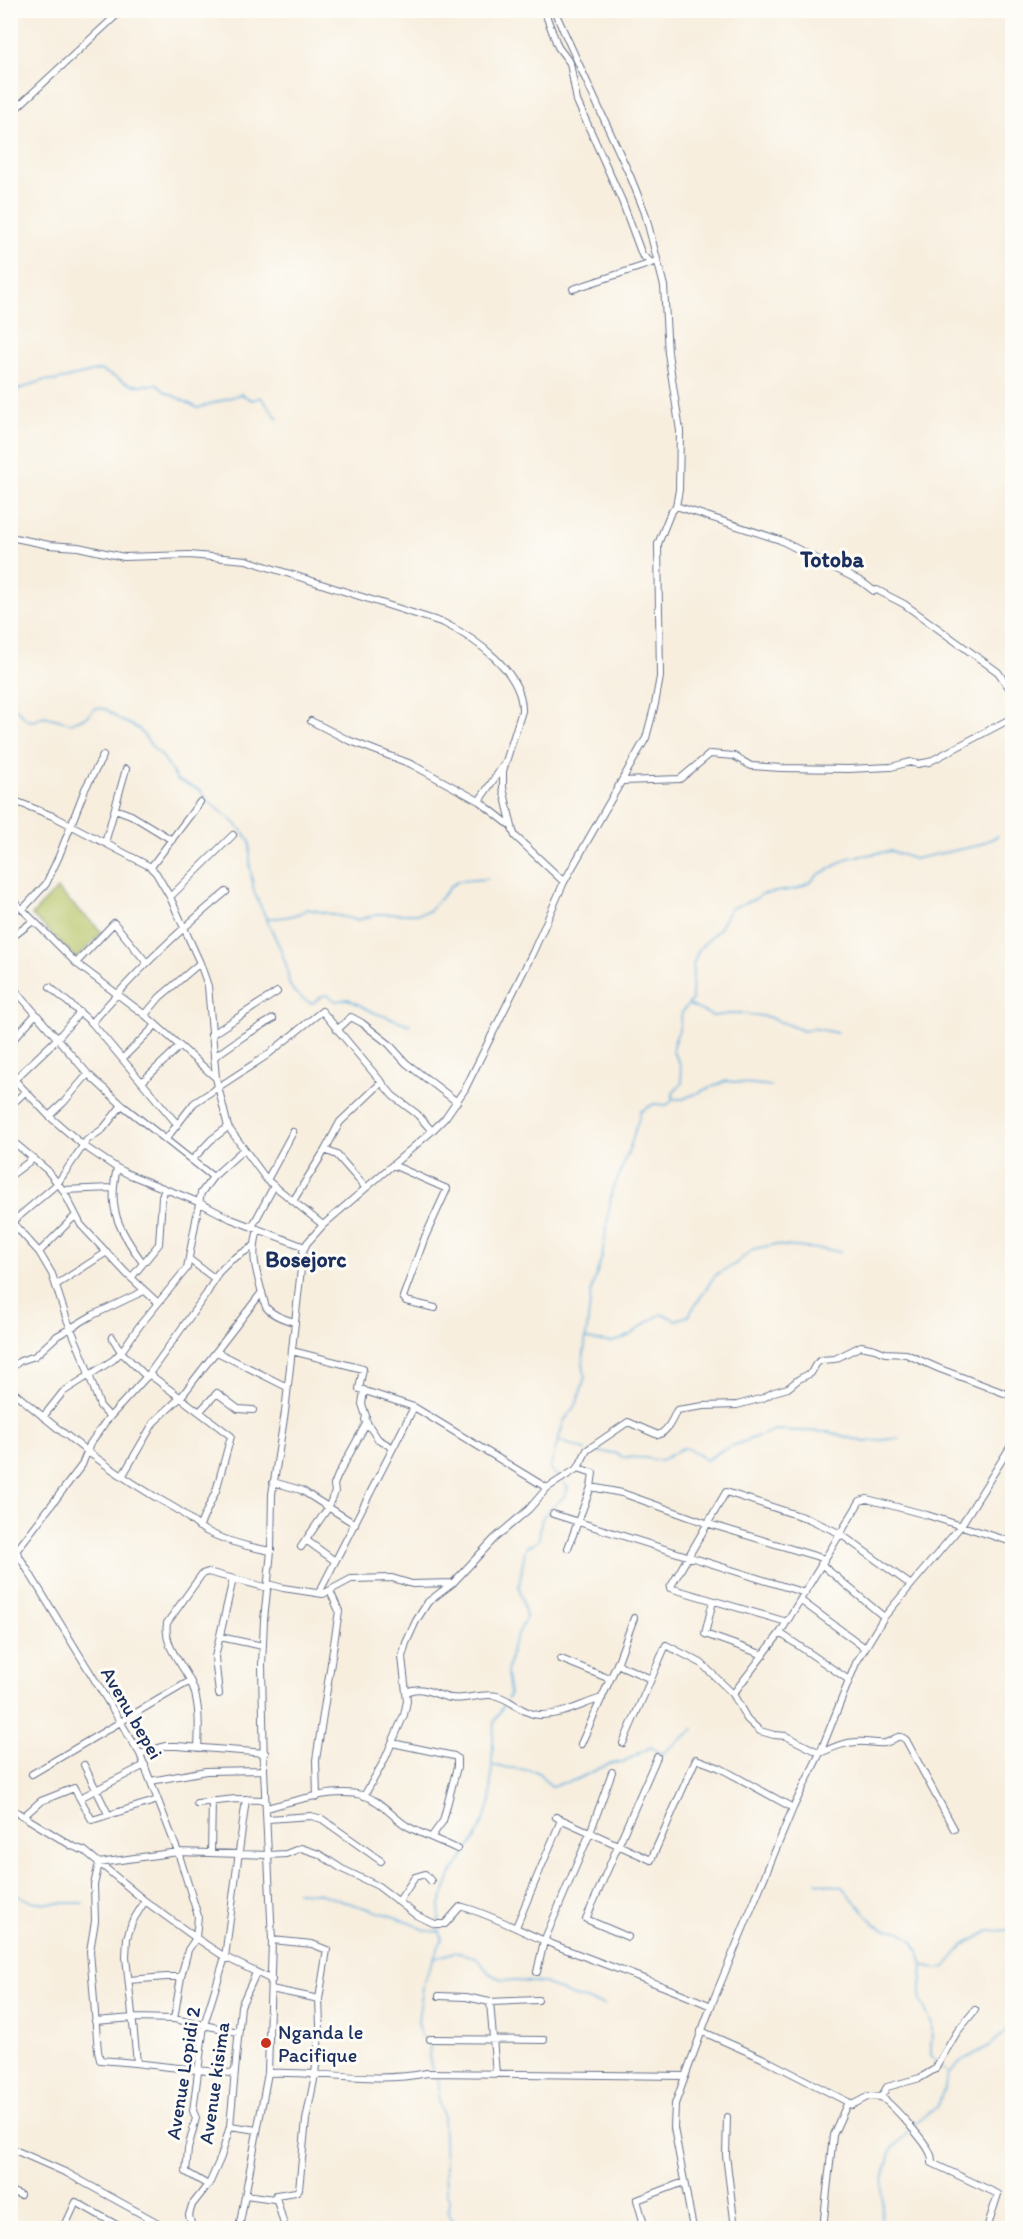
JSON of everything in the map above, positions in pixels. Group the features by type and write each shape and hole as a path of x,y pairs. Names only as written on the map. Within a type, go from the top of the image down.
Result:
{"street":[{"path":"10,114 122,10"},
{"path":"544,10 558,47 570,63 577,101 622,201 642,255 656,262"},
{"path":"239,2229 268,2073 272,1940 264,1770 263,1646 271,1551 273,1482 305,1246 365,1187 432,1131 457,1102 533,952 564,882 646,738 656,704 660,677 658,544 670,514 676,506 680,431 668,353 664,286 645,213 554,10"},
{"path":"573,289 656,262"},
{"path":"676,506 780,540 853,577 874,591 877,590 904,604 998,672 1012,692"},
{"path":"10,537 124,556 189,555 246,560 444,623 491,654 515,681 522,702 522,711 504,763 479,801"},
{"path":"622,781 680,779 710,754 734,756 751,766 781,768 848,769 929,762 1012,718"},
{"path":"311,721 348,740 411,764 479,801 512,826"},
{"path":"22,909 46,884 85,789 103,756"},
{"path":"504,763 503,788 515,836 564,882"},
{"path":"105,843 126,769"},
{"path":"10,799 55,817 151,867 170,897 208,986 217,1088 228,1127 267,1180 324,1225"},
{"path":"151,867 200,802"},
{"path":"116,809 131,815 172,840"},
{"path":"170,897 233,835"},
{"path":"92,1023 116,994 183,927 226,892"},
{"path":"10,897 76,963 145,1015 216,1078"},
{"path":"10,939 33,921"},
{"path":"76,963 114,922 147,963"},
{"path":"145,1015 160,997 200,963"},
{"path":"10,984 88,1074 122,1105 213,1176"},
{"path":"50,987 92,1023 177,1124"},
{"path":"211,1035 277,992"},
{"path":"166,1139 194,1103 266,1056 322,1011 393,1096 417,1114 432,1131"},
{"path":"80,1012 57,1039 13,1077 25,1092 84,1146 117,1168 255,1228 305,1246"},
{"path":"10,1043 36,1014"},
{"path":"337,1030 351,1017 362,1023 389,1044 406,1064 457,1102"},
{"path":"214,1057 273,1019"},
{"path":"123,1058 156,1025"},
{"path":"143,1082 180,1046"},
{"path":"49,1116 88,1074"},
{"path":"293,1201 340,1122 382,1082"},
{"path":"10,1106 25,1092"},
{"path":"110,1417 100,1406 70,1329 56,1285 39,1252 11,1222 57,1184 87,1140 103,1129 122,1105"},
{"path":"192,1160 211,1140 228,1127"},
{"path":"267,1180 293,1132"},
{"path":"10,1138 34,1158 63,1190 75,1215 131,1278 158,1303"},
{"path":"43,1417 63,1392 113,1360 121,1352 187,1268 201,1193 213,1176 244,1149"},
{"path":"325,1150 337,1155 365,1187"},
{"path":"10,1176 34,1158"},
{"path":"393,1165 447,1189 425,1237 403,1297 406,1301 435,1308"},
{"path":"117,1168 112,1188 119,1226 143,1263"},
{"path":"274,1186 255,1228 255,1273 268,1310 295,1322"},
{"path":"63,1190 112,1188"},
{"path":"131,1278 159,1244 162,1197 165,1189"},
{"path":"39,1252 75,1215"},
{"path":"10,1559 82,1465 90,1444 110,1417 148,1376 207,1293 214,1278 231,1260 254,1246"},
{"path":"56,1285 107,1252"},
{"path":"190,1260 214,1278"},
{"path":"10,1369 20,1361 35,1356 57,1336 93,1315 144,1291"},
{"path":"123,1476 154,1422 181,1397 218,1352 262,1292"},
{"path":"112,1337 121,1352 148,1376 181,1397 231,1436 216,1491 200,1527"},
{"path":"364,1796 404,1715 407,1692 402,1657 406,1642 428,1602 453,1583 495,1538 529,1509 547,1488 578,1468 587,1450 628,1422 658,1435 669,1426 677,1410 737,1405 763,1398 788,1388 811,1373 821,1360 835,1359 861,1346 885,1353 906,1354 1012,1396"},
{"path":"292,1351 363,1369 359,1389 414,1407 547,1488"},
{"path":"218,1352 287,1387"},
{"path":"10,1389 88,1452 159,1500 183,1513 200,1527 238,1545 271,1551"},
{"path":"364,1390 362,1404 367,1422 378,1439 393,1448"},
{"path":"200,1411 217,1392 238,1409 253,1410"},
{"path":"319,1593 414,1407"},
{"path":"301,1547 328,1508 335,1492 334,1485 338,1475 367,1422"},
{"path":"693,2229 674,2128 675,2104 711,2006 849,1680 865,1648 884,1617 960,1527 1012,1444"},
{"path":"568,1548 591,1487 593,1473 578,1468"},
{"path":"273,1482 301,1490 355,1524"},
{"path":"591,1487 622,1494 823,1562 884,1617"},
{"path":"787,1622 670,1588 726,1492 809,1519 839,1533 910,1585"},
{"path":"733,1694 780,1634 860,1501 867,1499 927,1515 1012,1542"},
{"path":"553,1514 805,1593"},
{"path":"306,1540 335,1561"},
{"name":"Avenu bepei","path":"16,1551 140,1754 178,1852 198,1916 196,1938"},
{"path":"198,1748 199,1719 193,1687 169,1645 166,1632 167,1623 202,1574 208,1572 268,1586 319,1593 330,1591 351,1579 392,1578 412,1584 453,1583"},
{"path":"219,1694 215,1657 234,1579"},
{"path":"316,1797 316,1760 339,1611 330,1591"},
{"path":"800,1600 865,1648"},
{"path":"713,1601 705,1634 764,1655"},
{"path":"581,1744 617,1664 634,1618"},
{"path":"780,1634 849,1680"},
{"path":"220,1637 263,1646"},
{"path":"623,1743 666,1645 701,1663 733,1694 747,1719 760,1731 774,1736 786,1736 820,1753 855,1742 884,1743 897,1736 902,1737 948,1813 954,1828"},
{"path":"561,1659 610,1679"},
{"path":"617,1664 651,1679"},
{"path":"32,1774 190,1681"},
{"path":"407,1692 415,1688 422,1689 454,1699 491,1695 500,1697 525,1712 540,1715 568,1711 580,1704 602,1698"},
{"path":"392,1743 457,1758 457,1767 443,1821 432,1836"},
{"path":"140,1754 165,1746 265,1753"},
{"path":"628,1937 586,1919 657,1757"},
{"path":"516,1928 559,1819 651,1860 696,1759 720,1768 794,1808"},
{"path":"84,1765 108,1814"},
{"path":"80,1798 145,1765"},
{"path":"151,1781 206,1771 264,1770"},
{"path":"537,1972 544,1941 590,1833 612,1772"},
{"path":"24,1816 41,1801 74,1788 92,1820 158,1800"},
{"path":"197,1803 246,1799 266,1804 350,1793 364,1796 383,1805 407,1826 457,1849"},
{"name":"Avenue Lopidi 2","path":"208,2186 186,2172 188,2149 196,2118 193,2110 204,2025 225,1957 246,1799"},
{"path":"211,1853 212,1802"},
{"path":"10,1808 72,1846 85,1851 145,1901 196,1938 225,1957 272,1980"},
{"path":"268,1819 311,1816 322,1819 381,1861"},
{"path":"99,1863 178,1852 268,1855 286,1854 301,1848 319,1854 342,1869 384,1890 416,1915 435,1924 444,1924 460,1908 464,1907 489,1915 544,1941 652,1980 711,2006"},
{"path":"99,1863 94,1885 95,1921 90,1951 100,2060 236,2073"},
{"path":"399,1901 415,1877 425,1874 431,1881"},
{"path":"137,2062 126,1958 127,1938 132,1922 145,1901"},
{"path":"174,2019 188,1950 196,1938"},
{"path":"246,2195 274,2199 276,2195 296,2192 299,2189 306,2120 315,2075 320,2025 319,1999 327,1950 312,1944 272,1940"},
{"name":"Avenue kisima","path":"192,2229 189,2215 192,2205 208,2186 221,2157 230,2126 241,2006 256,1972"},
{"path":"129,1980 181,1977"},
{"path":"271,1989 319,1999"},
{"path":"439,1996 466,1997 490,2002 538,2000"},
{"path":"490,2002 496,2074"},
{"path":"881,2097 887,2087 920,2078 935,2069 957,2032 975,2010"},
{"path":"95,2021 134,2018 174,2019 238,2032"},
{"path":"701,2031 762,2058 852,2105 869,2096 881,2097 889,2102 930,2151 932,2163 998,2194 987,2229"},
{"path":"430,2039 544,2040"},
{"path":"268,2073 413,2076 427,2073 685,2076"},
{"path":"824,2219 832,2135 848,2102"},
{"path":"727,2117 726,2155 735,2229"},
{"path":"230,2126 258,2130"},
{"path":"10,2148 67,2173 167,2229"},
{"path":"645,2229 637,2200 684,2182"},
{"path":"10,2191 20,2195"},
{"path":"276,2197 285,2229"},
{"path":"64,2229 76,2202 122,2229"}],"green space":[{"path":"57,889 102,932 77,958 32,915"}],"waterway":[{"path":"10,395 16,390 45,380 54,381 100,370 132,385 158,385 164,391 198,408 241,394 252,400 261,397 278,419"},
{"path":"10,705 27,720 34,721 44,716 70,723 86,717 96,708 106,709 120,720 139,729 162,756 177,780 200,790 207,800 234,822 250,841 250,866 254,892 281,950 289,984 295,993 313,1003 322,996 328,995 336,1001 348,999 375,1013 411,1025"},
{"path":"560,1478 550,1468 564,1421 577,1403 585,1377 583,1361 592,1287 602,1257 612,1190 631,1144 641,1111 654,1104 667,1105 672,1101 673,1093 682,1083 680,1064 673,1052 673,1045 679,1030 682,1012 692,1000 693,965 699,949 718,930 730,909 762,894 797,889 848,858 891,851 914,859 976,846 998,836"},
{"path":"266,918 299,914 308,909 357,920 380,914 418,914 429,911 452,885 459,881 488,879"},
{"path":"689,1005 713,1016 739,1013 768,1017 804,1031 812,1028 837,1033"},
{"path":"673,1099 683,1099 726,1081 771,1086"},
{"path":"587,1339 611,1342 625,1338 663,1314 676,1320 688,1316 716,1274 734,1265 753,1249 773,1245 841,1251"},
{"path":"590,1452 615,1453 622,1457 661,1461 682,1448 689,1449 706,1460 724,1449 775,1430 829,1432 864,1442 899,1438"},
{"path":"559,1441 585,1450"},
{"path":"507,1699 510,1694 507,1674 512,1647 526,1617 519,1586 525,1550 527,1546 539,1539 542,1519 566,1493 568,1488 563,1482"},
{"path":"439,1923 440,1905 451,1875 476,1838 490,1805 494,1722 505,1703"},
{"path":"494,1766 535,1771 552,1786 575,1780 609,1764 623,1762 651,1747 662,1754 694,1729"},
{"path":"816,1882 842,1887 875,1924 883,1929 900,1931 912,1940 923,1965 920,1999 932,2024 931,2055 937,2063"},
{"path":"10,1890 18,1896 36,1902 84,1903"},
{"path":"297,1892 317,1893 398,1918 428,1931 439,1932"},
{"path":"432,2070 429,2057 430,2046 420,2034 418,2020 424,1981 442,1939 439,1928"},
{"path":"923,1965 938,1969 945,1967 964,1945 989,1931 1012,1930"},
{"path":"433,1959 454,1952 476,1957 489,1973 502,1980 544,1983 571,1996 604,2005"},
{"path":"914,2125 938,2106 949,2073 960,2062 991,2045 1012,2025"},
{"path":"10,2043 21,2047"},
{"path":"941,2066 949,2073"},
{"path":"437,2076 438,2098 443,2115 448,2212 457,2228"},
{"path":"881,2228 883,2180 890,2152 911,2129"}],"place":[{"name":"Nganda le Pacifique","path":"266,2043"}],"district":[{"name":"Totoba","path":"832,559"},
{"name":"Bosejorc","path":"306,1259"}]}
